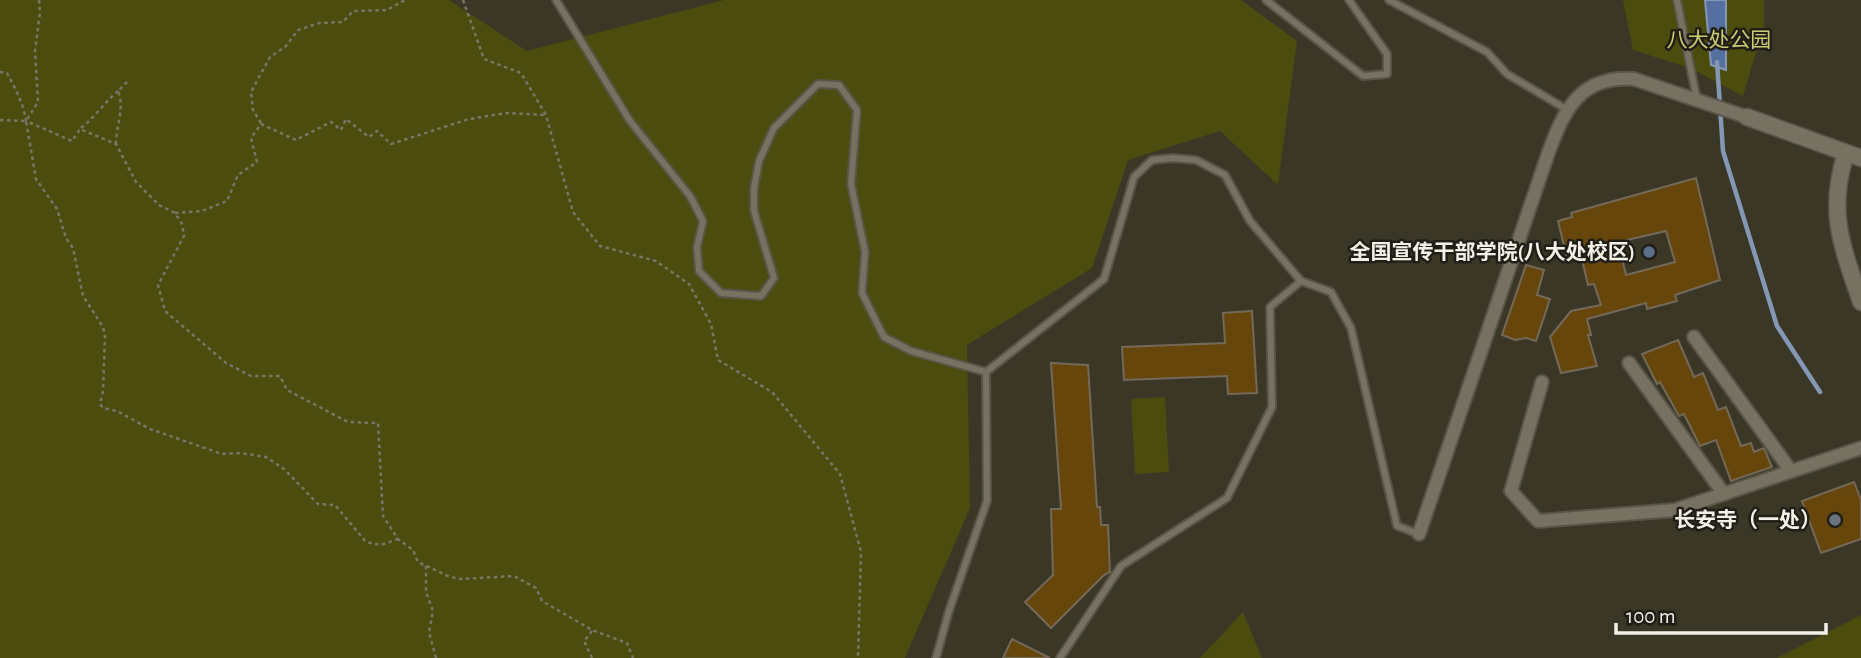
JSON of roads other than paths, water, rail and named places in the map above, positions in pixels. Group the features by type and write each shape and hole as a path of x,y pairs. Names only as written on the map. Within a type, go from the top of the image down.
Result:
{"street":[{"path":"1419,534 1544,164 1566,109 1602,80 1634,79 1853,155 1838,178 1837,220 1861,302"},
{"path":"1694,337 1791,471"},
{"path":"1629,363 1724,494"},
{"path":"1542,382 1511,491 1538,521 1675,510 1861,448"}],"lane":[{"path":"556,0 629,121 690,196 702,220 697,247 699,271 721,293 761,296 774,278 754,211 754,188 759,161 774,128 818,84 839,85 857,110 852,184 865,252 862,293 884,337 911,351 986,372"},
{"path":"1266,0 1363,76 1387,74 1387,54 1349,0"},
{"path":"1389,0 1487,52 1507,74 1566,109"},
{"path":"1677,0 1697,100"},
{"path":"986,372 1104,279 1134,177 1152,160 1196,160 1225,175 1250,221 1301,281 1331,292 1351,328 1397,526 1419,534"},
{"path":"1060,658 1121,566 1227,498 1272,407 1270,306 1301,281"},
{"path":"936,658 949,611 987,501 986,372"}],"water":[{"path":"1705,0 1726,0 1726,70 1711,65"}],"waterway":[{"path":"1717,62 1723,151 1777,326 1820,392"}],"place":[{"name":"全国宣传干部学院(八大处校区)","path":"1649,252"},
{"name":"长安寺（一处）","path":"1835,520"}],"park label":[{"name":"八大处公园","path":"1719,40"}]}
